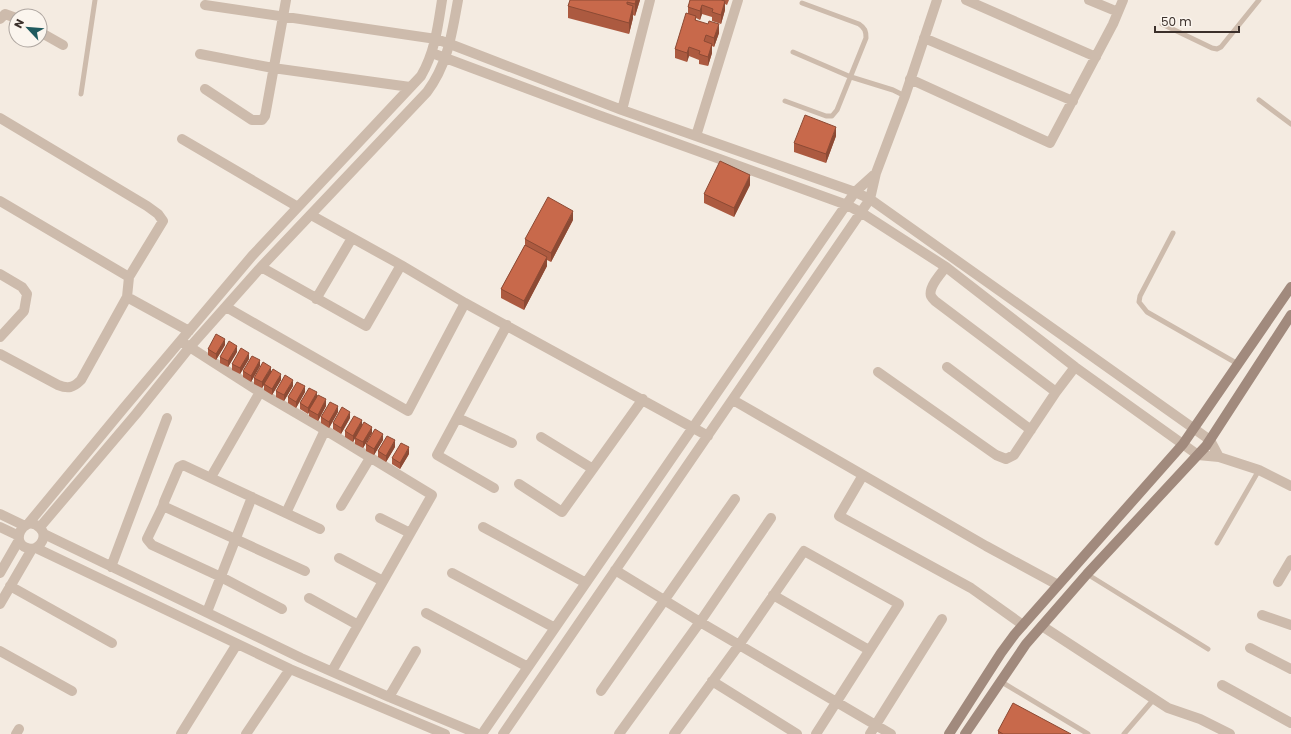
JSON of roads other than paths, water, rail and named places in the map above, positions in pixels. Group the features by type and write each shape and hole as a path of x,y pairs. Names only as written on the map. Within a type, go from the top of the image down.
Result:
{"street":[{"path":"205,89 252,120 262,120 266,111 286,0"},
{"path":"0,604 34,548 42,542 42,531 136,414 185,344 189,331 252,256 421,76 432,53 436,39 442,0"},
{"path":"0,573 19,538 21,528 26,525 185,344 226,307 261,267 427,92 434,83 446,57 450,44 458,0"},
{"path":"622,110 650,0"},
{"path":"696,136 738,0"},
{"path":"503,734 862,213 870,199 876,173 905,96 937,0"},
{"path":"966,0 1096,57"},
{"path":"1089,0 1118,12"},
{"path":"910,80 1050,143 1096,57 1123,0"},
{"path":"205,5 436,39 622,110 855,192 870,199 1194,428 1210,440 1219,457"},
{"path":"0,19 5,14 8,15"},
{"path":"48,37 63,45"},
{"path":"924,38 1073,101"},
{"path":"432,53 847,205 946,267 1075,367 1198,455 1219,457 1259,470 1291,486"},
{"path":"200,54 273,68 410,87"},
{"path":"0,118 158,214 163,221 129,277 128,297 81,380 75,386 67,388 58,385 0,354"},
{"path":"182,139 298,207"},
{"path":"718,158 724,146"},
{"path":"0,514 26,525 32,524 42,531 111,567 301,658 389,697 482,733 855,192 876,173"},
{"path":"0,200 129,277"},
{"path":"311,215 401,265 465,303 643,399 708,436"},
{"path":"316,299 352,238"},
{"path":"261,267 366,326 401,265"},
{"path":"946,267 933,285 930,292 935,301 1056,392"},
{"path":"0,274 22,287 27,294 24,311 0,337"},
{"path":"949,734 1006,646 1183,444 1291,287"},
{"path":"128,297 189,331"},
{"path":"226,307 408,411 465,303"},
{"path":"968,733 1000,681 1026,644 1087,574 1198,455 1210,440 1291,315"},
{"path":"494,488 437,455 507,325"},
{"path":"185,344 260,392 432,495 332,672"},
{"path":"878,372 996,455 1006,459 1014,455 1056,392 1075,367"},
{"path":"947,368 1030,430"},
{"path":"211,478 260,392"},
{"path":"519,484 562,512 643,399"},
{"path":"733,400 980,542 1058,585"},
{"path":"111,567 167,418"},
{"path":"458,418 512,443"},
{"path":"286,513 325,430"},
{"path":"541,437 593,469"},
{"path":"342,506 370,458"},
{"path":"282,609 221,577 152,545 147,539 163,506 179,467 183,465 320,529"},
{"path":"863,475 839,516 971,588 1023,625"},
{"path":"207,612 252,497"},
{"path":"600,691 735,499"},
{"path":"163,506 305,571"},
{"path":"380,518 410,533"},
{"path":"619,734 700,622 772,518"},
{"path":"0,527 19,538 24,547 34,548 290,669 445,734"},
{"path":"483,527 586,583"},
{"path":"674,734 739,645 804,551 899,604 816,734"},
{"path":"339,558 383,581"},
{"path":"1278,582 1291,560"},
{"path":"615,570 836,702 873,730 891,734"},
{"path":"452,573 555,628"},
{"path":"10,586 112,643"},
{"path":"773,595 869,650"},
{"path":"309,598 358,625"},
{"path":"426,613 528,667"},
{"path":"1262,615 1291,625"},
{"path":"873,730 942,619"},
{"path":"1042,626 1168,708 1200,719 1230,734"},
{"path":"181,734 237,644"},
{"path":"1250,648 1291,669"},
{"path":"0,651 72,691"},
{"path":"389,697 416,651"},
{"path":"246,734 290,669"},
{"path":"712,681 797,734"},
{"path":"1222,684 1291,723"}],"lane":[{"path":"81,94 95,0"},
{"path":"1162,24 1212,48 1218,49 1227,40 1258,0"},
{"path":"784,101 826,116 832,116 837,110 866,38 864,27 802,2"},
{"path":"792,52 851,77 893,90 905,96"},
{"path":"1259,100 1291,124"},
{"path":"1173,233 1140,296 1139,302 1147,312 1238,364"},
{"path":"1217,543 1259,470"},
{"path":"1087,574 1208,649"},
{"path":"1000,681 1088,734"},
{"path":"1124,734 1154,699"}]}
